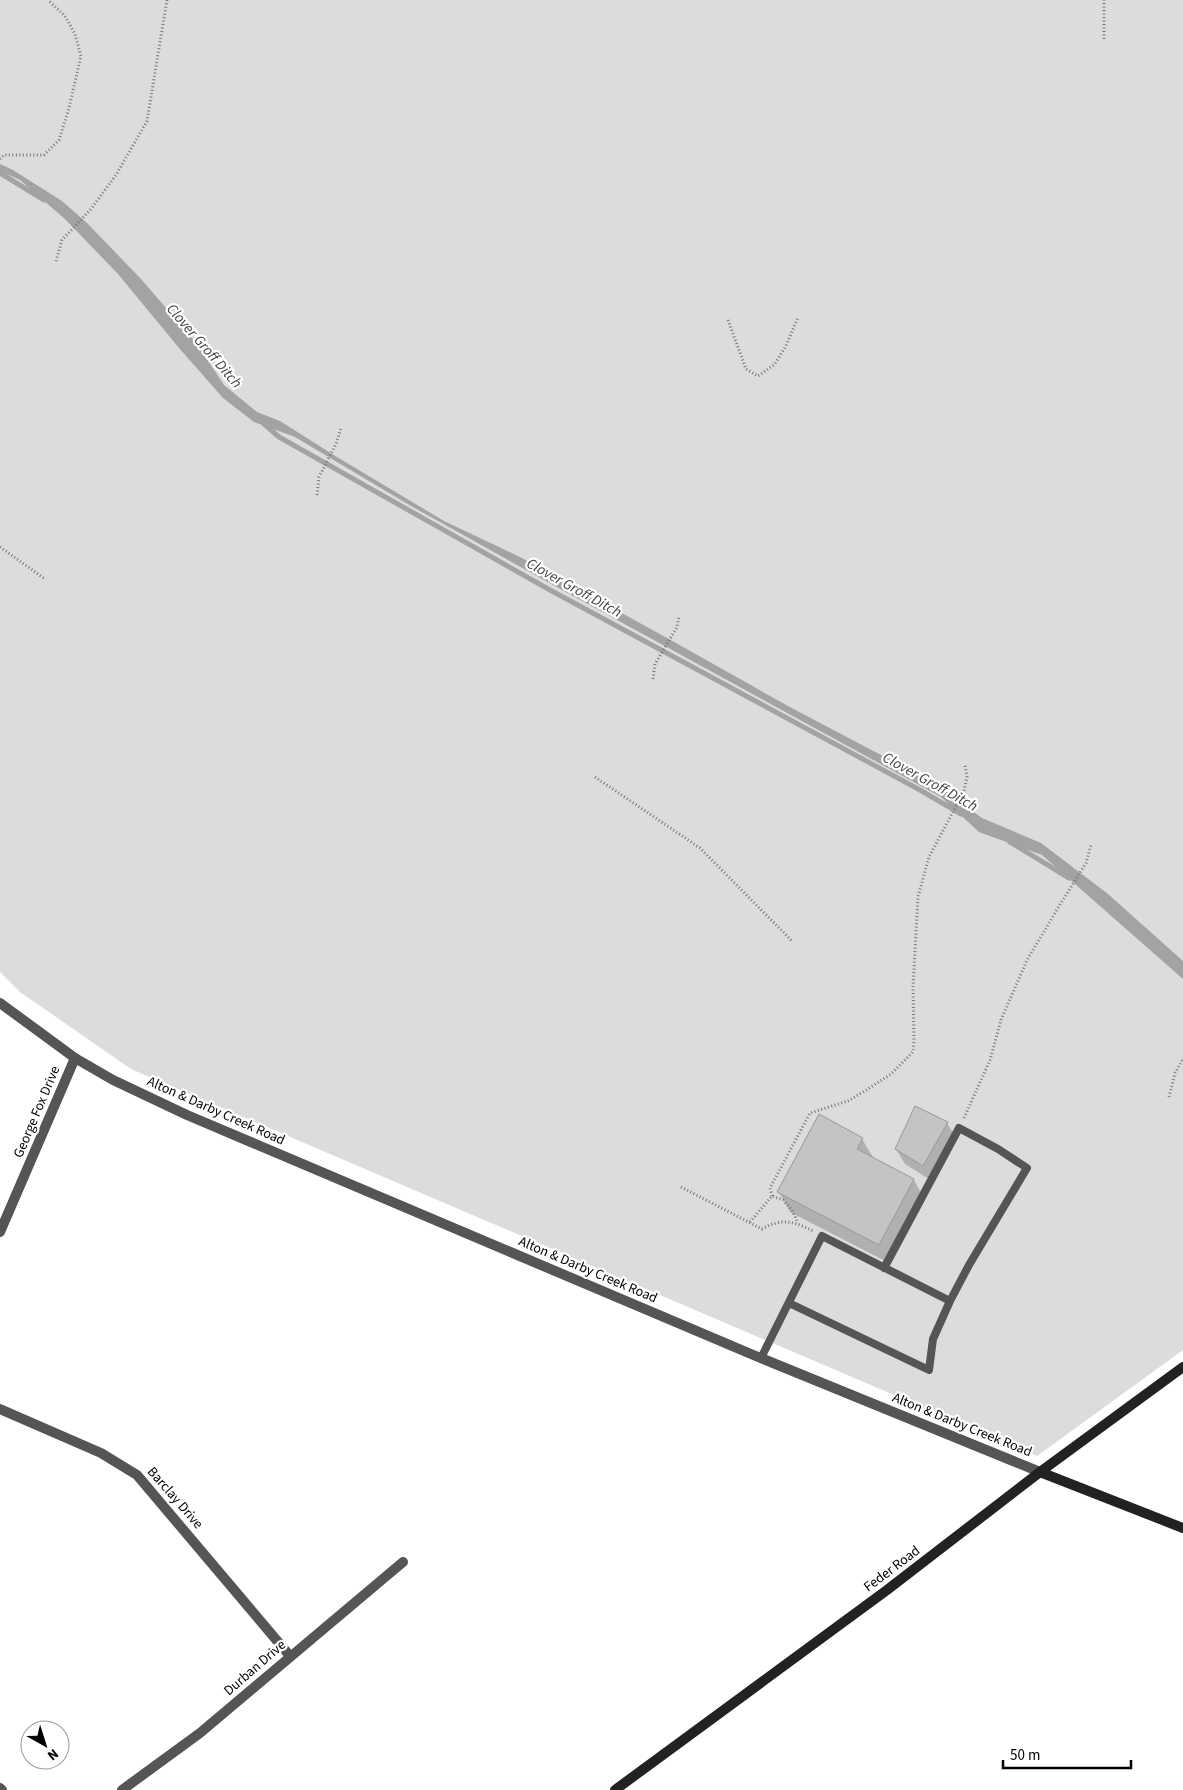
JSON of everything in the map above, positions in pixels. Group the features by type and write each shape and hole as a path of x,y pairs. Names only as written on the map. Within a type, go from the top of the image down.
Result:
{"main road":[{"name":"Feder Road","path":"616,1790 880,1595 1040,1472 1183,1367"},
{"name":"Alton & Darby Creek Road","path":"1040,1472 1183,1528"}],"street":[{"name":"Alton & Darby Creek Road","path":"0,1003 75,1058 113,1080 187,1115 761,1358 1040,1472"},
{"name":"George Fox Drive","path":"0,1232 75,1058"},
{"name":"Barclay Drive","path":"0,1409 101,1453 137,1475 290,1656"},
{"name":"Durban Drive","path":"122,1790 200,1733 403,1562"}],"lane":[{"path":"789,1303 929,1370 933,1339 950,1301 969,1264 1027,1168 998,1149 959,1128 884,1268"},
{"path":"761,1358 822,1236 950,1301"}],"path":[{"path":"0,159 4,155 44,155 59,140 69,108 81,56 75,34 65,16 48,0"},
{"path":"56,261 62,240 91,209 116,175 147,120 168,0"},
{"path":"1104,0 1104,39"},
{"path":"728,320 746,369 758,376 774,365 786,346 798,317"},
{"path":"317,495 319,477 336,444 341,428"},
{"path":"0,547 45,579"},
{"path":"653,680 655,664 677,627 679,616"},
{"path":"772,1196 770,1188 810,1113 848,1101 891,1074 913,1052 913,987 918,897 929,857 964,791 967,777 965,765"},
{"path":"595,777 700,848 792,941"},
{"path":"959,1128 990,1060 1002,1020 1027,960 1086,863 1091,845"},
{"path":"1169,1097 1175,1073 1183,1059"},
{"path":"681,1187 762,1229 785,1222 798,1223 822,1236"},
{"path":"750,1222 772,1196"},
{"path":"772,1196 782,1200 792,1210 798,1223"}],"shaded area":[{"path":"0,0 1183,0 1183,1350 1037,1456 131,1069 20,992 0,972"}],"water":[{"path":"0,164 13,170 62,201 87,223 141,279 197,344 224,385 257,412 280,421 444,521 522,558 788,706 898,764 947,792 982,818 1041,843 1108,894 1183,961 1183,979 1042,855 979,832 941,797 411,506 295,437 254,422 223,398 118,274 66,220 20,180 0,171"}],"building":[{"path":"915,1106 948,1122 923,1166 895,1149"},
{"path":"819,1114 863,1138 857,1149 914,1179 879,1245 777,1192"}],"waterway":[{"name":"Clover Groff Ditch","path":"0,173 44,200"},
{"name":"Clover Groff Ditch","path":"264,424 279,437 550,590 961,814"},
{"name":"Clover Groff Ditch","path":"1010,842 1069,878"}]}
